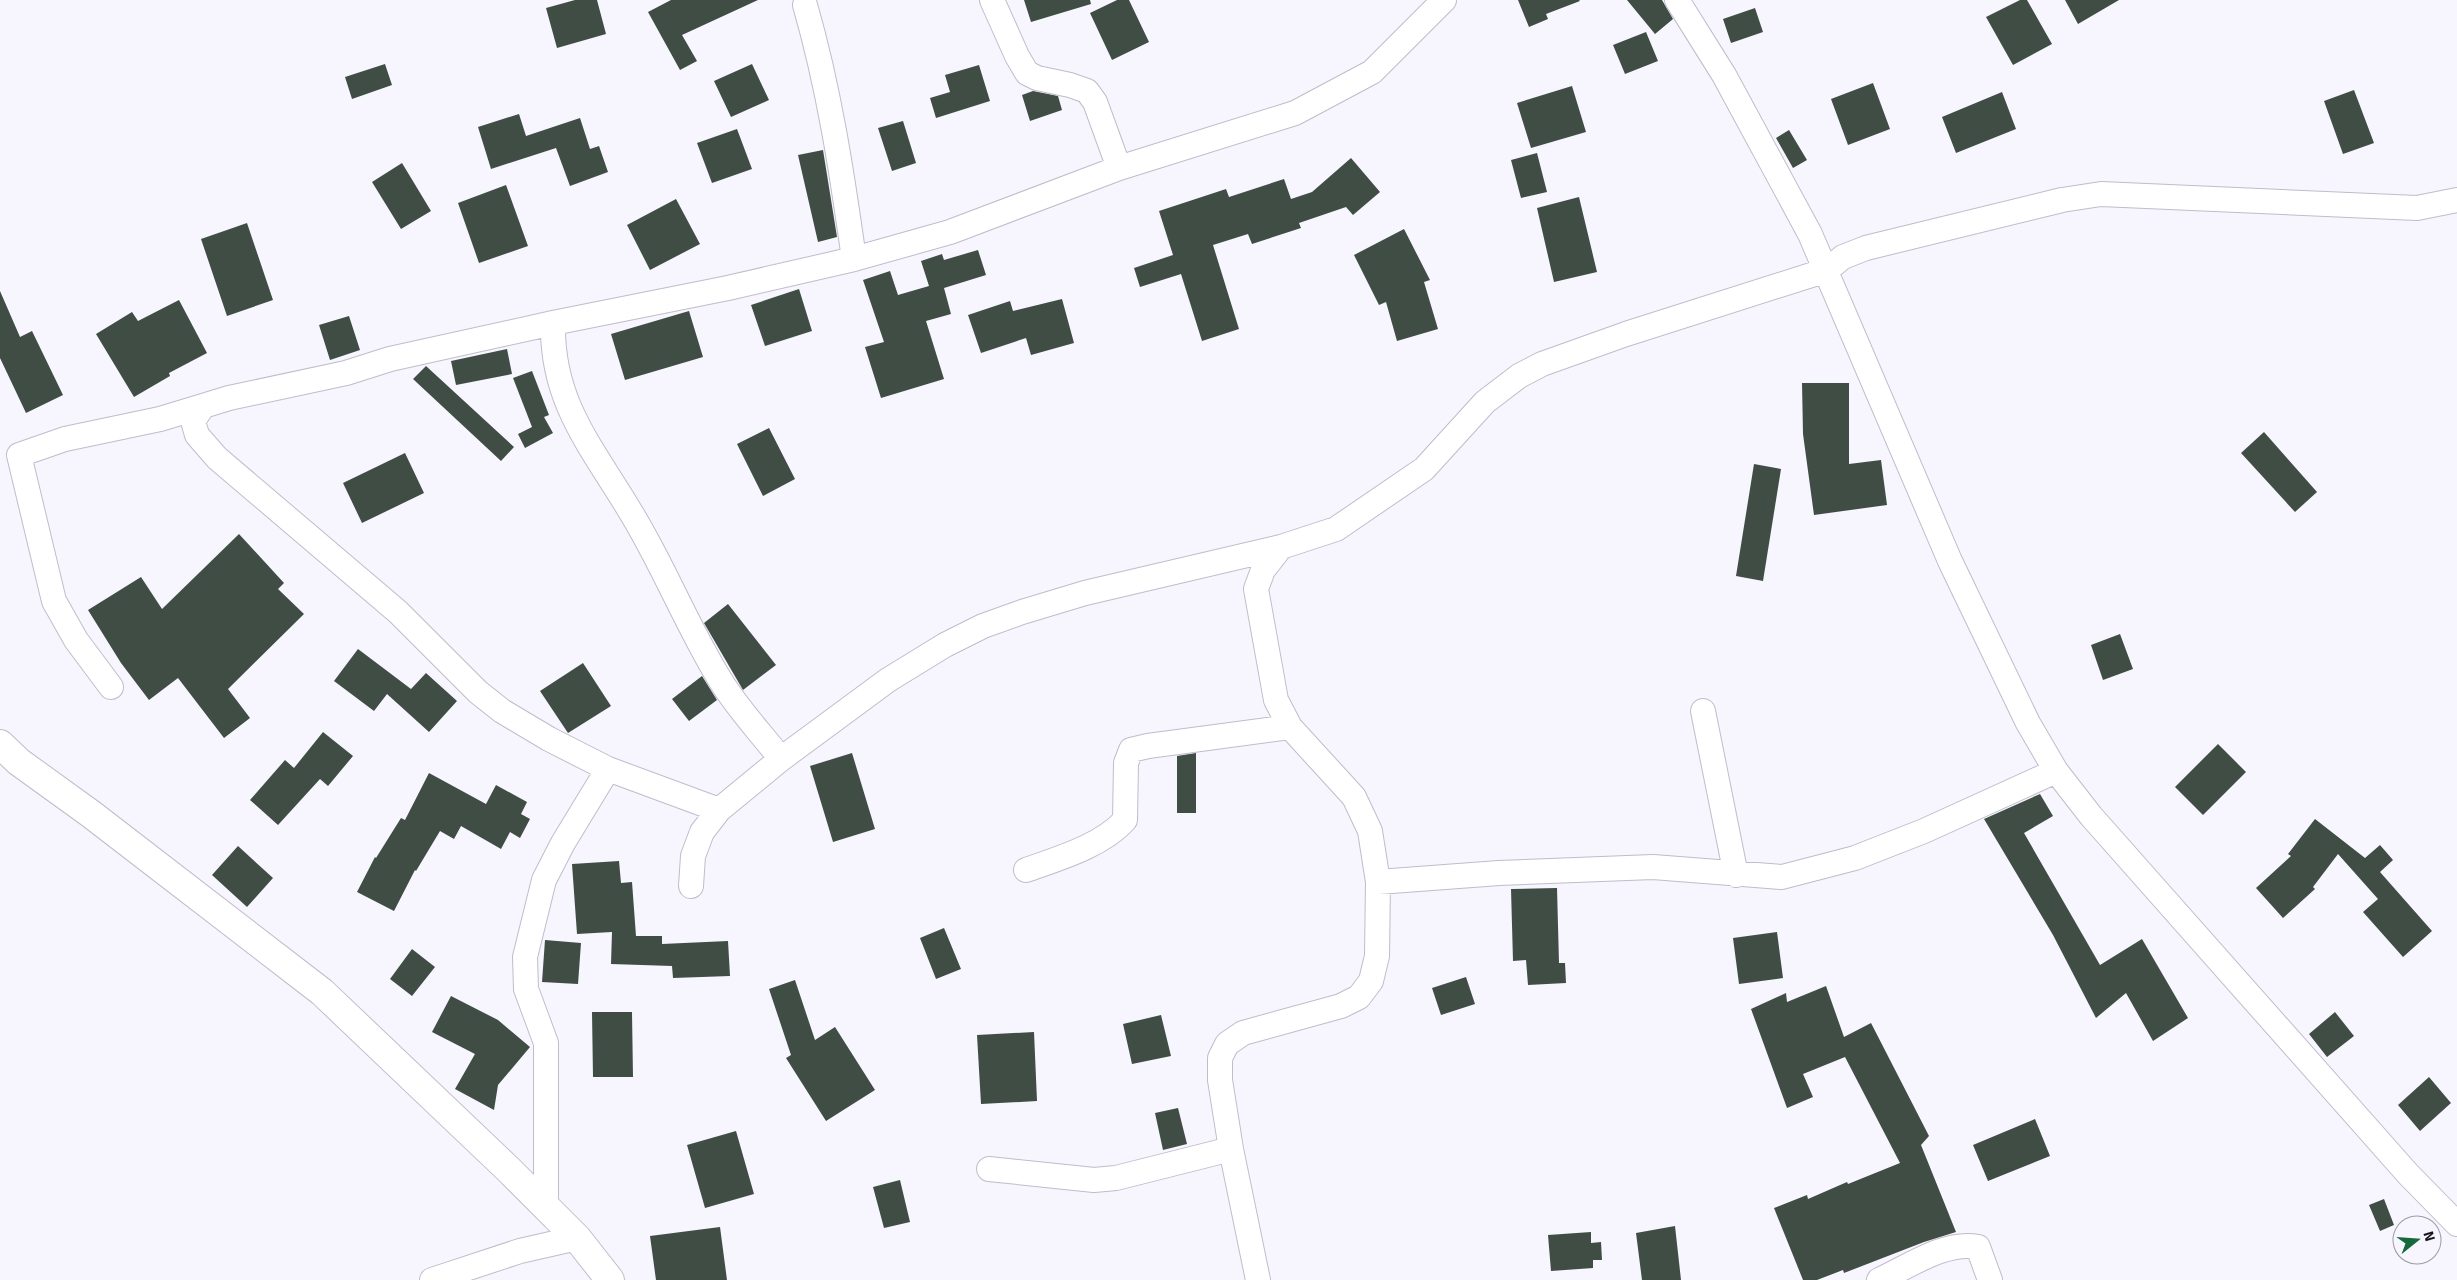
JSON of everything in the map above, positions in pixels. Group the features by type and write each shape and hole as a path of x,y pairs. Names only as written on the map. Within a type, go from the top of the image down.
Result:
{"street":[{"path":"992,0 1017,56 1027,73 1037,78 1070,85 1087,91 1095,102 1119,168"},
{"path":"111,687 76,640 54,601 19,455 65,439 160,419 229,398 346,373 390,359 554,323 728,288 854,259 950,232 1119,168 1295,113 1335,94 1372,72 1444,0"},
{"path":"1677,0 1724,75 1827,270 1950,561 2028,723 2056,770 2091,816 2408,1174 2457,1224"},
{"path":"805,5 822,66 839,154 854,259"},
{"path":"691,886 693,856 702,832 719,810 781,759 888,680 945,645 983,626 1085,593 1281,547 1336,529 1405,484 1438,455 1485,402 1519,376 1542,364 1636,331 1827,270 1843,258 1866,248 2062,200 2101,194 2417,208 2457,200"},
{"path":"554,323 553,347 557,374 568,405 597,460 636,519 720,680 781,759"},
{"path":"203,406 194,421 197,435 217,458 398,612 478,692 502,711 549,739 608,769 719,810"},
{"path":"1258,1280 1231,1149 1220,1080 1220,1058 1227,1044 1243,1033 1342,1006 1359,997 1371,981 1377,956 1378,882 1370,831 1354,797 1290,727 1276,700 1256,590 1263,570 1281,547"},
{"path":"1703,711 1736,875"},
{"path":"1026,870 1068,855 1116,831 1125,820 1126,763 1131,750 1148,746 1290,727"},
{"path":"0,744 19,762 91,814 322,992 546,1207 577,1238 610,1280"},
{"path":"546,1207 546,1043 526,988 525,957 544,880 563,843 608,769"},
{"path":"1378,882 1499,873 1653,867 1736,875 1782,877 1855,858 1924,831 2056,770"},
{"path":"989,1169 1094,1180 1116,1178 1231,1149"},
{"path":"432,1280 520,1251 577,1238"},
{"path":"1879,1280 1937,1253 1966,1244 1978,1247 1990,1280"}],"building":[{"path":"575,0 597,0 606,34 557,48 546,8"},
{"path":"671,0 758,0 682,35 697,61 680,70 648,12"},
{"path":"1024,0 1090,0 1091,4 1031,22"},
{"path":"1117,0 1129,0 1149,42 1112,60 1090,13"},
{"path":"1518,0 1580,1 1546,14 1548,19 1529,27"},
{"path":"1627,0 1662,0 1673,19 1655,34"},
{"path":"2020,0 2027,0 2052,44 2013,65 1986,17"},
{"path":"2065,0 2119,0 2078,24"},
{"path":"1755,8 1763,32 1731,43 1723,19"},
{"path":"1646,32 1658,61 1625,74 1613,45"},
{"path":"385,64 392,85 352,99 345,77"},
{"path":"752,64 769,100 731,117 714,81"},
{"path":"979,65 990,101 936,118 930,98 950,92 945,75"},
{"path":"1873,83 1890,129 1848,145 1831,99"},
{"path":"1572,86 1586,132 1531,148 1517,103"},
{"path":"2354,90 2374,143 2343,154 2324,101"},
{"path":"1033,91 1058,96 1062,110 1030,121 1022,95"},
{"path":"2002,92 2016,129 1956,153 1942,117"},
{"path":"519,114 526,136 580,118 590,149 599,146 608,172 570,186 556,148 491,169 478,127"},
{"path":"903,121 916,163 892,171 878,128"},
{"path":"737,129 752,169 712,183 697,143"},
{"path":"1789,130 1807,160 1793,168 1776,138"},
{"path":"823,150 837,237 818,242 798,155"},
{"path":"1537,153 1547,192 1521,198 1511,160"},
{"path":"1351,158 1380,192 1353,215 1346,207 1299,223 1301,228 1252,244 1248,234 1213,245 1239,329 1202,341 1181,274 1140,287 1134,268 1173,255 1159,211 1226,189 1229,197 1284,179 1291,199 1312,192"},
{"path":"402,163 431,211 401,229 372,182"},
{"path":"506,185 528,246 479,263 458,203"},
{"path":"1579,197 1597,272 1554,282 1537,208"},
{"path":"676,199 700,244 650,270 627,225"},
{"path":"247,223 273,300 227,316 201,239"},
{"path":"1404,229 1430,280 1424,282 1438,329 1397,341 1386,302 1379,305 1354,255"},
{"path":"978,250 986,275 944,288 951,314 926,321 944,379 881,398 865,347 884,342 863,280 890,271 898,295 929,286 921,261 942,254 944,260"},
{"path":"799,289 812,331 765,346 751,305"},
{"path":"0,291 20,337 32,331 63,395 26,413 0,358"},
{"path":"1062,299 1074,343 1031,355 1026,338 981,353 968,315 1010,301 1013,311"},
{"path":"179,300 207,353 169,373 170,376 134,397 96,334 132,312 138,321"},
{"path":"689,311 703,357 625,380 611,334"},
{"path":"349,316 360,350 330,360 319,325"},
{"path":"507,349 512,374 456,385 451,361"},
{"path":"426,366 514,447 501,461 413,379"},
{"path":"532,371 549,415 544,417 553,433 525,448 518,434 532,427 513,378"},
{"path":"1802,383 1849,383 1849,464 1881,460 1887,505 1814,515 1803,434"},
{"path":"769,428 795,479 763,496 737,444"},
{"path":"2264,432 2317,492 2295,512 2241,453"},
{"path":"405,453 424,493 362,523 343,483"},
{"path":"1754,464 1781,469 1763,581 1736,576"},
{"path":"239,534 284,583 278,589 304,614 228,689 250,718 224,738 178,678 149,700 121,663 88,610 141,577 162,609"},
{"path":"728,604 776,665 743,690 704,623"},
{"path":"2120,634 2133,669 2103,680 2091,645"},
{"path":"358,649 411,689 426,673 457,701 429,732 387,694 374,711 334,681"},
{"path":"583,663 611,706 568,733 540,691"},
{"path":"702,676 717,700 689,721 672,699"},
{"path":"323,732 353,756 328,786 320,779 278,825 250,800 285,760 294,768"},
{"path":"2218,744 2246,772 2203,815 2175,787"},
{"path":"852,753 875,829 833,842 810,766"},
{"path":"1196,753 1196,813 1177,813 1177,756"},
{"path":"429,773 486,804 496,785 527,802 521,814 530,819 520,838 510,832 501,849 461,826 454,839 440,831 415,870 394,911 357,892 375,857 401,818 405,820"},
{"path":"2040,794 2053,816 2024,833 2100,965 2142,939 2188,1018 2153,1041 2126,993 2096,1018 2053,935 1984,819"},
{"path":"2315,819 2365,858 2380,845 2393,860 2380,872 2432,931 2403,957 2363,912 2378,899 2338,854 2313,887 2315,889 2283,918 2256,888 2291,856 2288,854"},
{"path":"238,846 273,878 247,907 212,875"},
{"path":"619,861 621,883 632,882 636,936 662,936 662,944 728,941 730,976 673,978 672,966 611,964 612,932 577,934 572,864"},
{"path":"1557,888 1559,963 1565,963 1566,983 1528,985 1526,960 1513,961 1511,889"},
{"path":"944,928 961,969 936,979 920,938"},
{"path":"1777,932 1783,978 1739,984 1733,938"},
{"path":"545,940 581,943 578,984 542,982"},
{"path":"412,949 435,967 412,996 390,979"},
{"path":"1466,977 1475,1004 1441,1015 1432,988"},
{"path":"795,980 815,1040 835,1027 875,1090 826,1121 786,1058 791,1055 769,989"},
{"path":"1826,986 1844,1037 1871,1023 1929,1136 1921,1145 1956,1232 1924,1242 1844,1273 1843,1270 1817,1280 1803,1280 1774,1208 1807,1195 1808,1199 1847,1182 1848,1184 1900,1163 1845,1057 1803,1074 1813,1097 1787,1108 1751,1009 1786,993 1787,1002"},
{"path":"451,996 498,1020 530,1047 498,1085 494,1110 455,1089 475,1054 432,1032"},
{"path":"592,1012 632,1012 633,1077 593,1077"},
{"path":"2335,1012 2354,1036 2327,1057 2309,1034"},
{"path":"1161,1015 1171,1056 1132,1064 1123,1024"},
{"path":"1034,1032 1037,1101 981,1104 977,1035"},
{"path":"2429,1077 2451,1103 2420,1131 2398,1105"},
{"path":"1178,1108 1187,1144 1163,1150 1155,1113"},
{"path":"2035,1119 2050,1156 1988,1181 1973,1145"},
{"path":"736,1131 754,1194 705,1208 687,1145"},
{"path":"900,1180 910,1222 884,1228 873,1187"},
{"path":"2384,1199 2392,1220 2392,1226 2380,1231 2369,1205"},
{"path":"1675,1226 1681,1280 1642,1280 1636,1233"},
{"path":"720,1227 727,1280 656,1280 650,1236"},
{"path":"1591,1232 1591,1243 1601,1242 1602,1260 1593,1260 1593,1268 1551,1271 1548,1235"}]}
